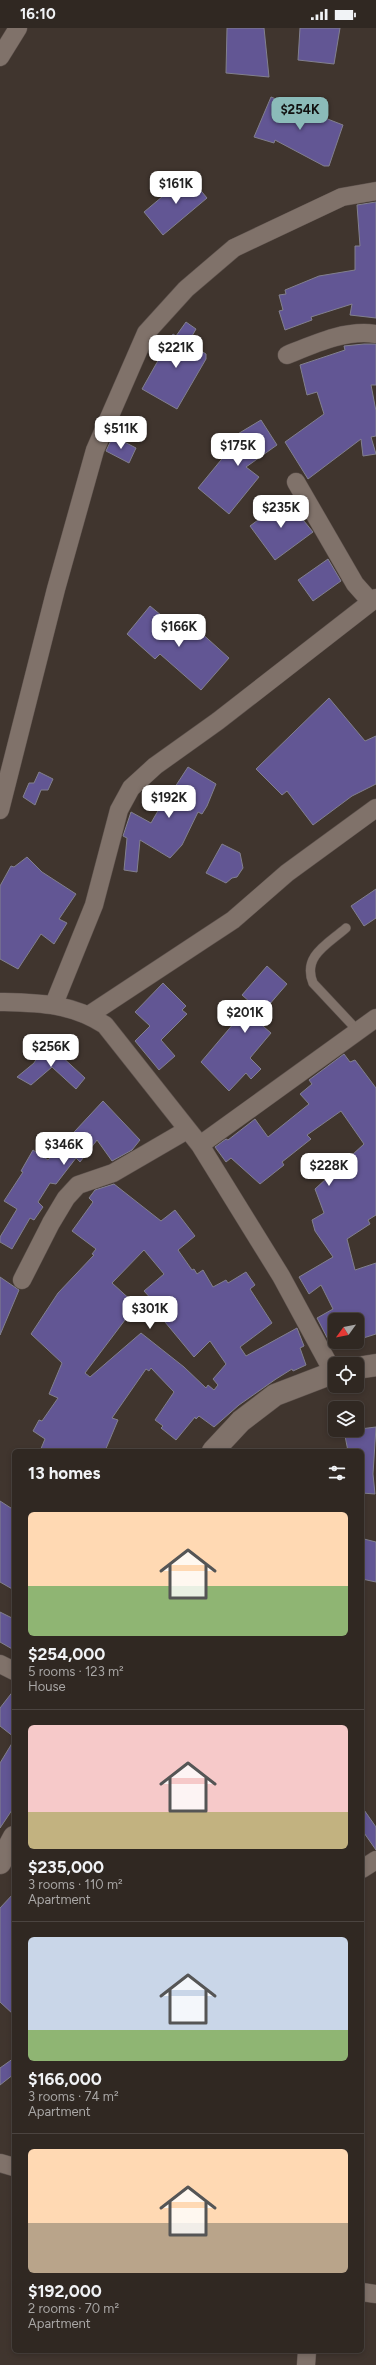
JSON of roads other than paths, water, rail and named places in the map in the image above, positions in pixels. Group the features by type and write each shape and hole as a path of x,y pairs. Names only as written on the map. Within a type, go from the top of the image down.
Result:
{"main road":[{"path":"364,1367 376,1365"},
{"path":"215,1449 241,1421 275,1395 328,1374"},
{"path":"0,1863 12,1842"}],"street":[{"path":"0,57 14,29"},
{"path":"0,810 56,589 95,450 146,332 186,290 234,248 342,197 376,191"},
{"path":"287,355 326,340 365,332 376,334"},
{"path":"54,1004 94,905 119,810 131,788 155,766 218,721 373,600 355,584 296,482"},
{"path":"89,1015 228,924 287,873 376,808"},
{"path":"0,1002 54,1004 89,1015 105,1025 200,1145 277,1269 328,1361"},
{"path":"200,1145 376,1018"},
{"path":"22,1280 51,1223 66,1198 78,1185 113,1173 187,1130"},
{"path":"0,1664 12,1670"},
{"path":"364,1868 376,1860"},
{"path":"0,2163 12,2166"},
{"path":"364,2292 376,2294"},
{"path":"306,2365 307,2353"}],"lane":[{"path":"346,928 310,962 309,972 313,982 358,1031"}]}
